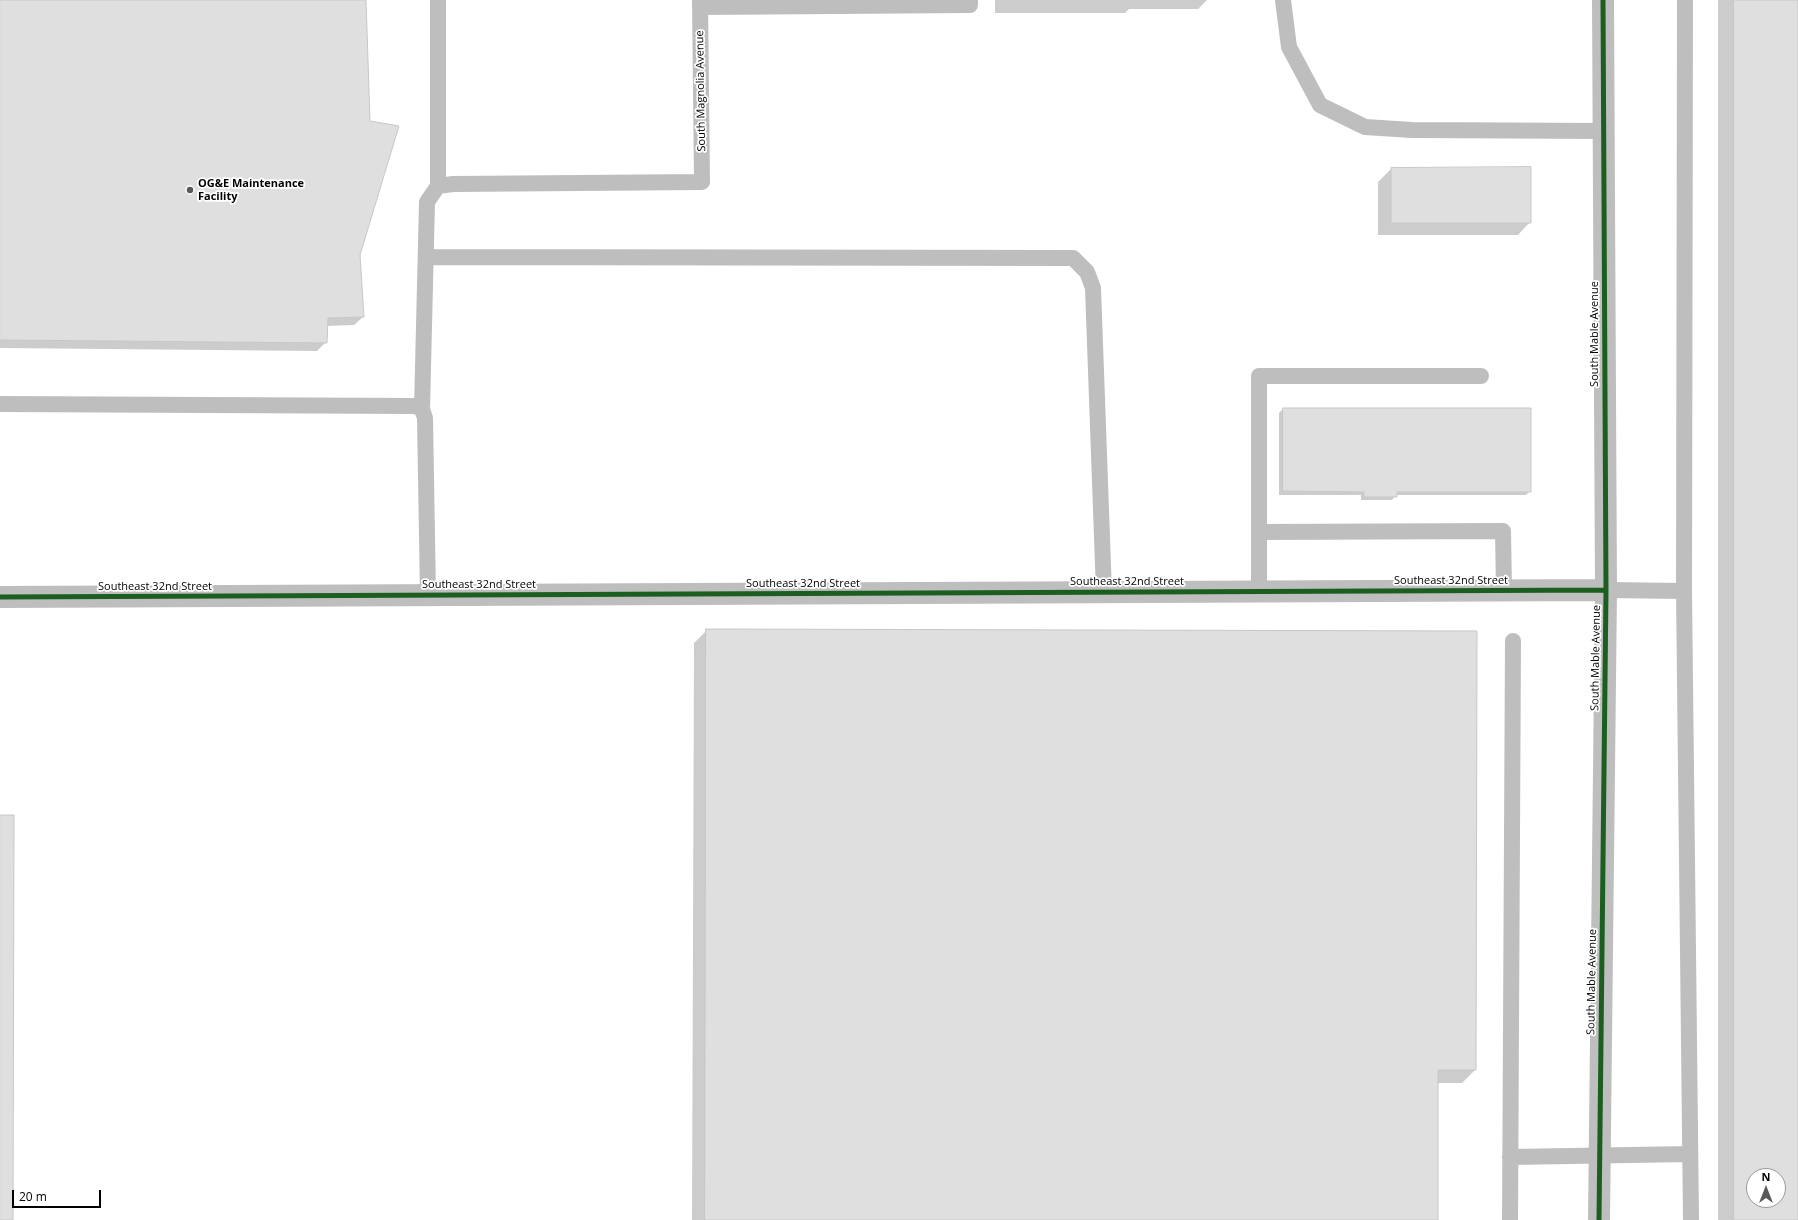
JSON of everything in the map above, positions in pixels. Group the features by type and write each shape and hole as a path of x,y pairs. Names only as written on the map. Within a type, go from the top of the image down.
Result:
{"street":[{"name":"South Mable Avenue","path":"1599,1220 1606,590 1603,0"},
{"name":"Southeast 32nd Street","path":"0,597 1606,590"}],"lane":[{"path":"428,596 425,418 422,409 427,202 438,186 438,0"},
{"path":"700,3 970,5 970,0"},
{"path":"1283,0 1289,47 1320,106 1365,127 1412,130 1604,131"},
{"path":"1685,0 1684,591 1691,1220"},
{"name":"South Magnolia Avenue","path":"438,186 454,184 702,182 700,3"},
{"path":"426,257 1073,258 1087,272 1093,288 1104,592"},
{"path":"1259,592 1259,376 1481,376"},
{"path":"0,404 415,406 422,409"},
{"path":"1259,532 1503,531 1504,591"},
{"path":"1606,590 1684,591"},
{"path":"1510,1220 1512,641"},
{"path":"1510,1157 1600,1157 1690,1154"}],"building":[{"name":"OG&E Maintenance Facility","path":"0,0 366,0 370,121 399,126 360,255 364,317 328,318 327,343 0,340"},
{"path":"1734,0 1798,0 1798,1220 1734,1220"},
{"path":"1531,167 1531,223 1391,223 1391,168"},
{"path":"1283,408 1531,408 1531,492 1397,492 1397,497 1364,497 1364,492 1283,491"},
{"path":"706,629 1477,631 1476,1070 1438,1070 1438,1220 705,1220"},
{"path":"0,815 14,815 13,1220 0,1220"}],"cycle path":[{"path":"1599,1220 1606,590 1603,0"},
{"path":"0,597 1606,590"}],"place":[{"name":"OG&E Maintenance Facility","path":"190,190"}]}
